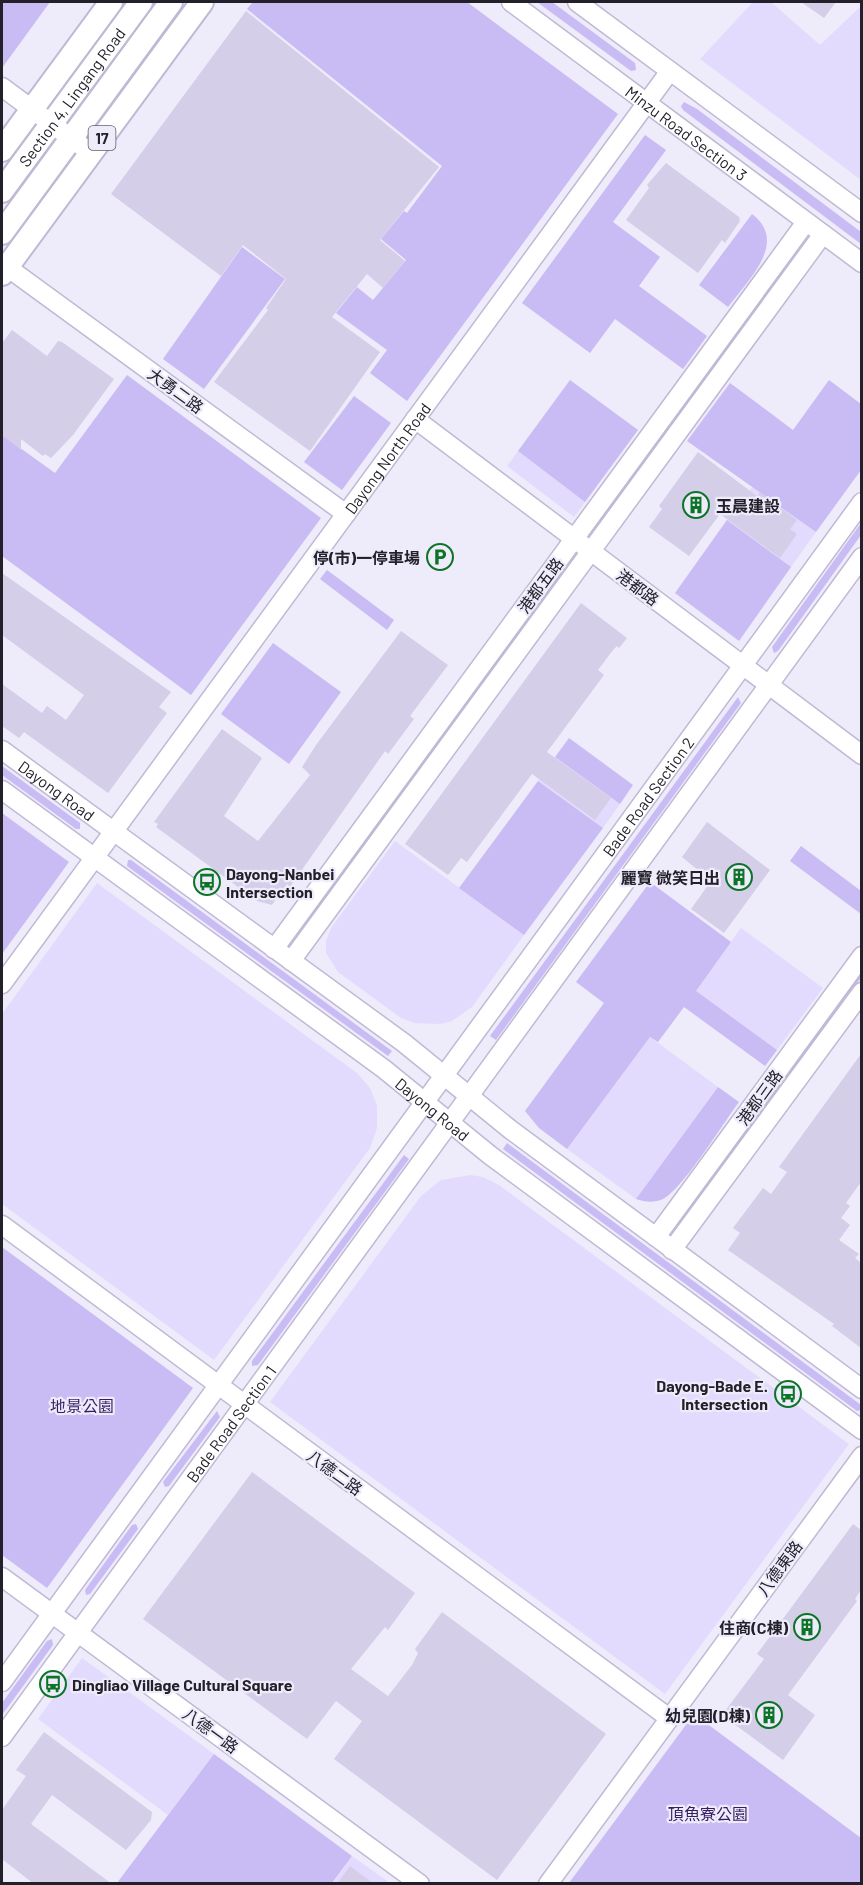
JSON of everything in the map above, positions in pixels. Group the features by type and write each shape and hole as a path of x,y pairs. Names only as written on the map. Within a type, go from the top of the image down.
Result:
{"main road":[{"name":"Section 4, Lingang Road","path":"2,150 111,2"},
{"name":"Section 4, Lingang Road","path":"2,191 141,2"},
{"name":"Section 4, Lingang Road","path":"2,233 171,2"},
{"name":"17","path":"4,270 202,2"}],"street":[{"name":"Minzu Road Section 3","path":"511,2 861,263"},
{"path":"577,2 861,213"},
{"name":"Dayong North Road","path":"2,984 670,71"},
{"path":"2,87 91,153"},
{"name":"港都五路","path":"274,948 807,222"},
{"name":"港都五路","path":"291,961 823,234"},
{"name":"大勇二路","path":"4,270 346,514"},
{"name":"港都路","path":"415,419 861,755"},
{"name":"Bade Road Section 2","path":"435,1090 861,501"},
{"name":"Bade Road Section 2","path":"460,1110 861,557"},
{"name":"Dayong Road","path":"2,750 104,845 384,1069 435,1090 460,1110 491,1156 861,1430"},
{"name":"Dayong Road","path":"2,790 104,845 274,948 460,1110 656,1237 861,1389"},
{"name":"港都三路","path":"656,1237 861,956"},
{"name":"港都三路","path":"672,1250 861,992"},
{"name":"Bade Road Section 1","path":"2,1682 435,1090"},
{"name":"Bade Road Section 1","path":"2,1737 460,1110"},
{"name":"八德二路","path":"2,1225 669,1718"},
{"name":"八德東路","path":"548,1884 861,1456"},
{"path":"138,1496 164,1515"},
{"name":"八德一路","path":"2,1577 420,1884"}],"shaded area":[{"path":"751,2 771,2 820,45 860,7 861,180 700,59"},
{"path":"518,451 585,502 574,517 507,466"},
{"path":"753,486 816,532 791,567 727,520"},
{"path":"555,757 620,804 603,828 538,781"},
{"path":"395,841 524,935 472,1007 452,1021 440,1024 415,1023 401,1018 338,972 326,953 326,941 331,928"},
{"path":"97,883 357,1073 370,1088 377,1105 377,1128 370,1148 214,1360 2,1204 2,1014"},
{"path":"741,928 823,988 777,1050 695,991"},
{"path":"650,1037 718,1087 636,1199 567,1149"},
{"path":"470,1175 483,1177 499,1185 849,1444 665,1694 270,1402 421,1196 441,1180"},
{"path":"82,1658 214,1754 168,1815 38,1719"},
{"path":"352,1856 390,1883 332,1884"}],"green space":[{"path":"2,2 50,2 2,68"},
{"path":"253,2 467,2 618,114 407,401 370,373 387,350 336,313 357,287 373,300 406,260 381,239 404,211 407,213 442,166 247,9"},
{"path":"537,2 552,2 635,63 636,70 631,71"},
{"path":"684,102 697,109 861,232 861,244 683,110 681,106"},
{"path":"645,135 666,150 613,222 660,257 639,286 707,336 683,369 615,319 590,353 522,303"},
{"path":"752,214 762,225 767,237 766,249 754,273 728,307 699,285"},
{"path":"242,247 285,279 204,389 163,359"},
{"path":"783,269 786,271 602,522 599,521"},
{"path":"127,375 321,518 191,695 2,556 2,435 55,473"},
{"path":"570,380 638,430 585,502 518,451"},
{"path":"829,380 861,404 861,470 816,532 687,441 730,383 793,430"},
{"path":"354,396 391,423 342,490 304,462"},
{"path":"727,520 791,567 739,641 675,593"},
{"path":"861,523 861,535 778,651 774,653 772,647"},
{"path":"563,568 567,570 307,925 304,924"},
{"path":"327,570 394,620 387,630 320,579"},
{"path":"273,643 341,692 289,764 221,714"},
{"path":"738,697 741,703 496,1040 490,1036"},
{"path":"569,738 633,785 620,804 555,757"},
{"path":"2,766 80,823 80,829 76,829 2,775"},
{"path":"538,781 603,828 524,935 459,888"},
{"path":"2,813 69,862 2,954"},
{"path":"801,846 861,891 861,914 790,861"},
{"path":"128,860 392,1051 388,1056 127,866"},
{"path":"650,882 731,942 696,991 777,1050 765,1066 684,1007 658,1042 650,1037 567,1149 539,1128 525,1111 604,1003 576,982"},
{"path":"861,970 861,978 687,1215 684,1215"},
{"path":"718,1087 739,1102 702,1155 681,1183 663,1199 650,1202 636,1199"},
{"path":"507,1143 861,1405 861,1410 857,1411 503,1149"},
{"path":"404,1155 409,1159 258,1365 252,1366 252,1361"},
{"name":"地景公園","path":"2,1247 193,1388 47,1588 2,1555"},
{"path":"217,1411 220,1417 169,1486 165,1487 163,1482"},
{"path":"136,1524 138,1529 90,1594 86,1595 85,1590 132,1525"},
{"path":"52,1639 53,1645 2,1715 2,1703 47,1641"},
{"name":"頂魚寮公園","path":"694,1714 861,1838 861,1883 569,1883"},
{"path":"214,1754 352,1856 332,1883 117,1883"}],"building":[{"path":"801,2 836,2 824,18"},
{"path":"246,11 439,167 380,240 405,261 383,288 367,274 332,317 380,352 310,451 214,382 268,310 266,308 286,279 243,245 221,276 111,194"},
{"path":"666,163 739,217 740,221 725,243 722,240 698,273 626,220 649,188 647,185"},
{"path":"12,330 47,356 58,341 62,342 114,379 73,435 51,458 45,454 43,456 21,439 21,450 2,435 2,343"},
{"path":"698,452 757,496 760,492 797,520 790,529 797,534 780,558 720,514 689,556 649,527 662,509 659,506"},
{"path":"2,573 171,692 159,707 167,713 108,793 24,732 19,738 2,726 2,684 42,713 47,706 66,720 84,695 2,635"},
{"path":"581,603 627,638 619,648 617,646 613,650 598,670 604,675 547,752 611,798 595,820 532,774 467,862 461,858 448,875 405,844"},
{"path":"401,631 448,665 410,716 414,719 388,754 385,751 290,887 287,884 272,905 257,901 156,827 158,824 154,822 222,729 262,758 224,816 258,841 310,775 302,767 316,745"},
{"name":"麗寶 微笑日出","path":"707,822 770,870 724,933 691,909 711,881 682,857"},
{"path":"861,1054 861,1182 846,1203 850,1206 841,1218 850,1225 839,1240 859,1254 855,1258 861,1263 861,1348 832,1326 834,1324 728,1250 740,1233 733,1228 763,1188 771,1194 787,1172 779,1167"},
{"path":"252,1472 415,1593 388,1630 385,1627 351,1669 388,1696 412,1665 418,1653 415,1649 442,1612 606,1734 497,1880 334,1759 362,1721 336,1701 307,1739 143,1619"},
{"path":"853,1524 861,1530 861,1590 855,1599 857,1601 788,1695 815,1715 783,1760 722,1715 764,1659 757,1654"},
{"path":"44,1732 152,1812 151,1820 126,1850 52,1795 31,1824 112,1884 34,1884 2,1859 2,1810 26,1776 16,1770"},
{"path":"350,1866 374,1884 337,1884"}],"place":[{"name":"玉晨建設","path":"696,505"},
{"name":"停(市)一停車場","path":"440,557"},
{"name":"麗寶 微笑日出","path":"739,877"},
{"name":"Dayong-Nanbei Intersection","path":"207,882"},
{"name":"Dayong-Bade E. Intersection","path":"788,1394"},
{"name":"住商(C棟)","path":"807,1627"},
{"name":"Dingliao Village Cultural Square","path":"53,1684"},
{"name":"幼兒園(D棟)","path":"769,1715"}]}
